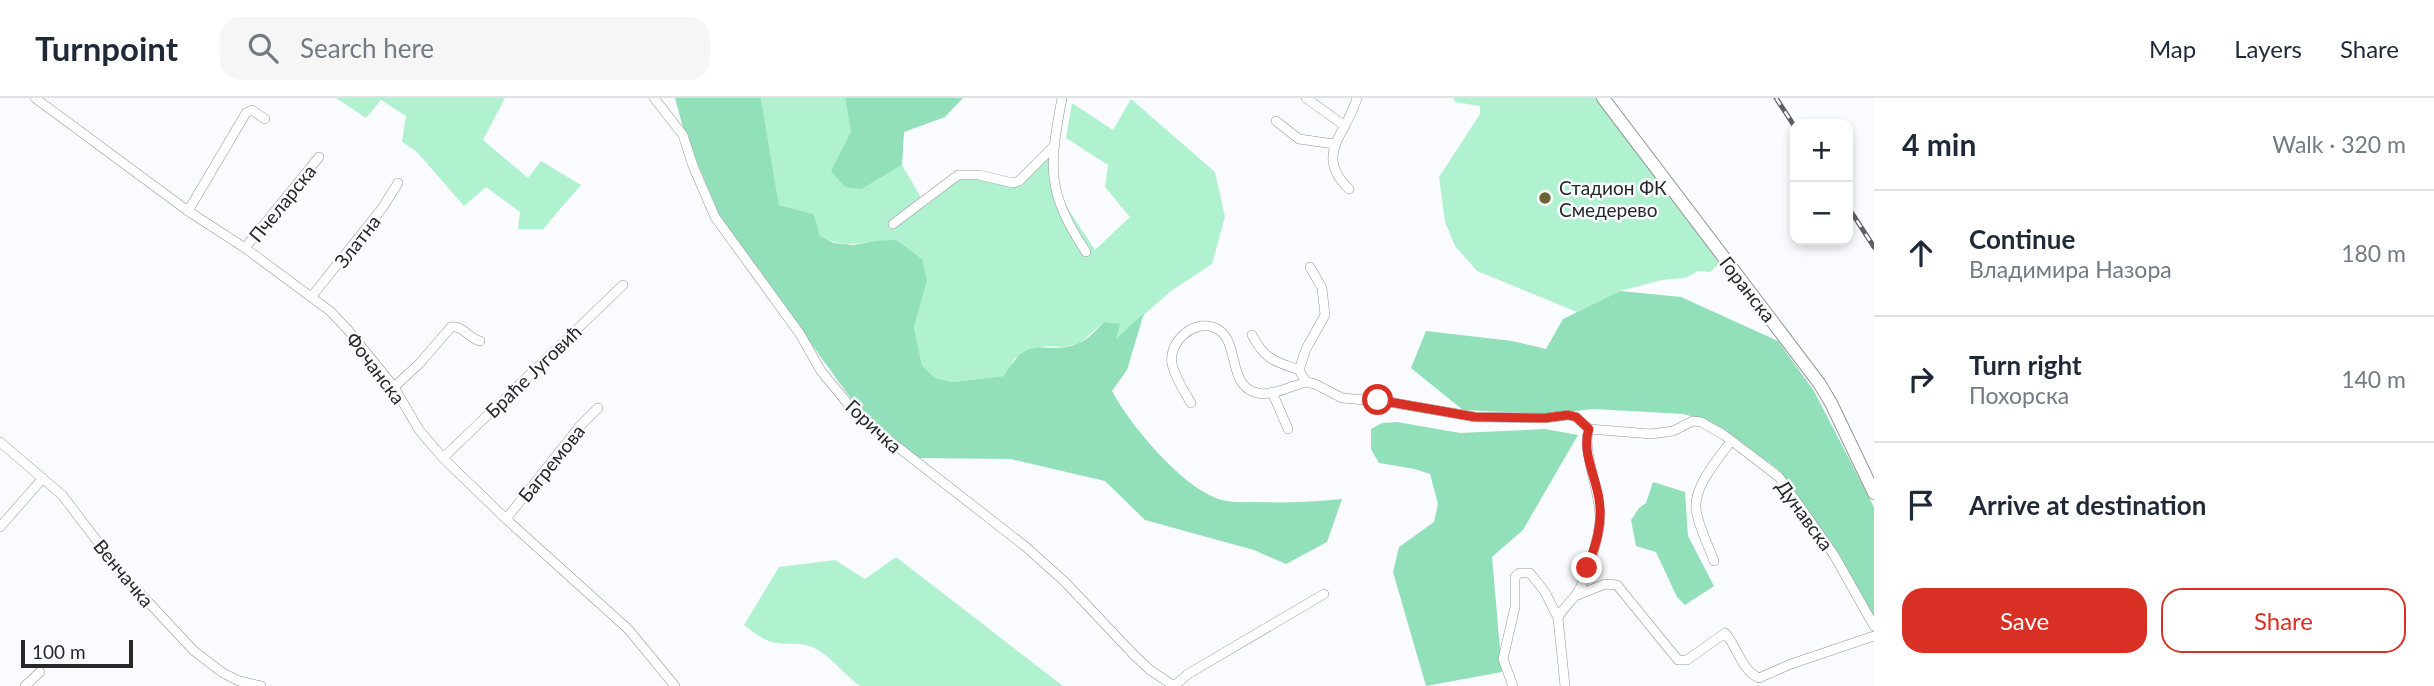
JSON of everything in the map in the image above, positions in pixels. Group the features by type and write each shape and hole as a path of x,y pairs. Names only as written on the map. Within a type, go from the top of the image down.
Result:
{"main road":[{"name":"Горанска","path":"1603,98 1819,383 1874,493"}],"street":[{"name":"Фочанска","path":"35,98 188,211 313,296 348,330 394,387 419,430 443,458 628,629 676,686"},
{"name":"Горичка","path":"654,98 682,135 715,217 794,324 821,371 858,416 1044,562 1134,655 1174,686"},
{"path":"1062,98 1053,176 1057,199 1066,221 1086,252"},
{"path":"1306,98 1345,126"},
{"path":"1349,189 1335,173 1332,159 1334,144 1357,98"},
{"path":"188,211 246,113 252,110 265,119"},
{"path":"1276,121 1299,139 1334,144"},
{"path":"893,223 958,175 979,175 1013,183 1019,181 1055,145"},
{"name":"Пчеларска","path":"245,248 319,158"},
{"name":"Златна","path":"313,296 398,183"},
{"path":"1299,370 1306,349 1325,315 1322,288 1310,267"},
{"name":"Браће Југовић","path":"443,458 623,285"},
{"path":"1191,403 1175,373 1171,358 1181,338 1187,331 1198,326 1211,326 1224,336 1238,375 1247,388 1261,394 1306,382 1299,370 1272,361 1252,335"},
{"path":"394,387 420,363 451,327 459,328 472,339 480,341"},
{"name":"Дунавска","path":"1306,382 1342,398 1389,402 1475,417 1545,418 1568,415 1576,417 1589,429 1651,434 1672,431 1693,421 1712,428 1772,471 1787,488 1834,555 1874,625"},
{"path":"1272,392 1289,429"},
{"name":"Багремова","path":"506,519 579,427 598,408"},
{"path":"1558,618 1575,596 1592,556 1600,519 1599,497 1587,448 1589,429"},
{"path":"1714,561 1698,517 1696,501 1700,488 1731,441"},
{"name":"Венчачка","path":"0,442 43,478 76,512 124,576 194,651 223,673 239,681 261,686"},
{"path":"0,527 43,478"},
{"path":"1513,686 1503,659 1515,607 1515,576 1519,573 1530,573 1545,592 1558,618 1565,686"},
{"path":"1575,596 1609,583 1617,585 1678,660 1687,660 1725,634 1741,661 1759,678 1791,664 1874,636"},
{"path":"1174,686 1188,674 1324,594"},
{"path":"25,686 40,672"}],"green space":[{"path":"336,98 505,98 483,140 528,178 541,161 581,185 543,229 518,229 520,212 486,187 464,206 416,151 402,142 406,116 381,100 366,118"},
{"path":"675,98 761,98 779,205 814,214 820,236 834,243 854,245 896,240 922,259 927,281 914,327 922,365 935,378 952,382 1004,376 1022,353 1030,349 1067,347 1079,343 1104,322 1120,324 1116,339 1144,313 1127,370 1112,391 1131,421 1191,484 1222,500 1309,502 1342,499 1327,542 1286,564 1254,550 1145,520 1105,481 1011,459 919,458 860,411 726,231 684,131"},
{"path":"761,98 845,98 862,189 902,165 926,206 960,177 1019,185 1051,156 1061,198 1095,250 1130,217 1105,187 1108,165 1066,138 1072,103 1113,130 1131,99 1215,172 1225,217 1212,264 1171,291 1115,340 1104,322 1080,343 1063,347 1045,346 1014,359 1005,376 952,382 935,378 922,365 914,327 927,281 875,241 847,244 834,242 820,236 814,214 779,205"},
{"path":"845,98 963,98 945,117 904,132 902,165 862,189 845,187 831,171 851,132"},
{"name":"Стадион ФК Смедерево","path":"1453,98 1597,98 1720,263 1710,272 1698,271 1685,278 1662,280 1620,291 1577,312 1477,271 1455,246 1445,222 1439,177 1480,114 1480,106 1455,102"},
{"path":"1620,291 1681,297 1778,341 1814,391 1874,507 1874,618 1777,469 1732,435 1684,414 1593,409 1552,414 1463,410 1411,368 1426,331 1512,341 1546,349 1563,319"},
{"path":"1397,422 1460,433 1545,429 1578,435 1523,530 1492,557 1502,672 1426,686 1393,572 1399,547 1434,522 1438,504 1430,474 1379,463 1371,449 1371,429 1382,423"},
{"path":"1653,482 1685,492 1688,536 1714,586 1685,605 1677,597 1656,552 1636,546 1631,520 1646,503"},
{"path":"896,557 1063,686 860,686 816,649 801,644 773,642 744,625 779,567 835,560 865,579"}],"railway":[{"path":"1776,98 1790,119"},
{"path":"1853,215 1874,247"}],"place":[{"name":"Стадион ФК Смедерево","path":"1545,198"}],"route":[{"path":"1378,400 1475,417 1545,418 1568,415 1580,419 1589,429 1587,448 1600,509 1599,531 1587,568"}]}
